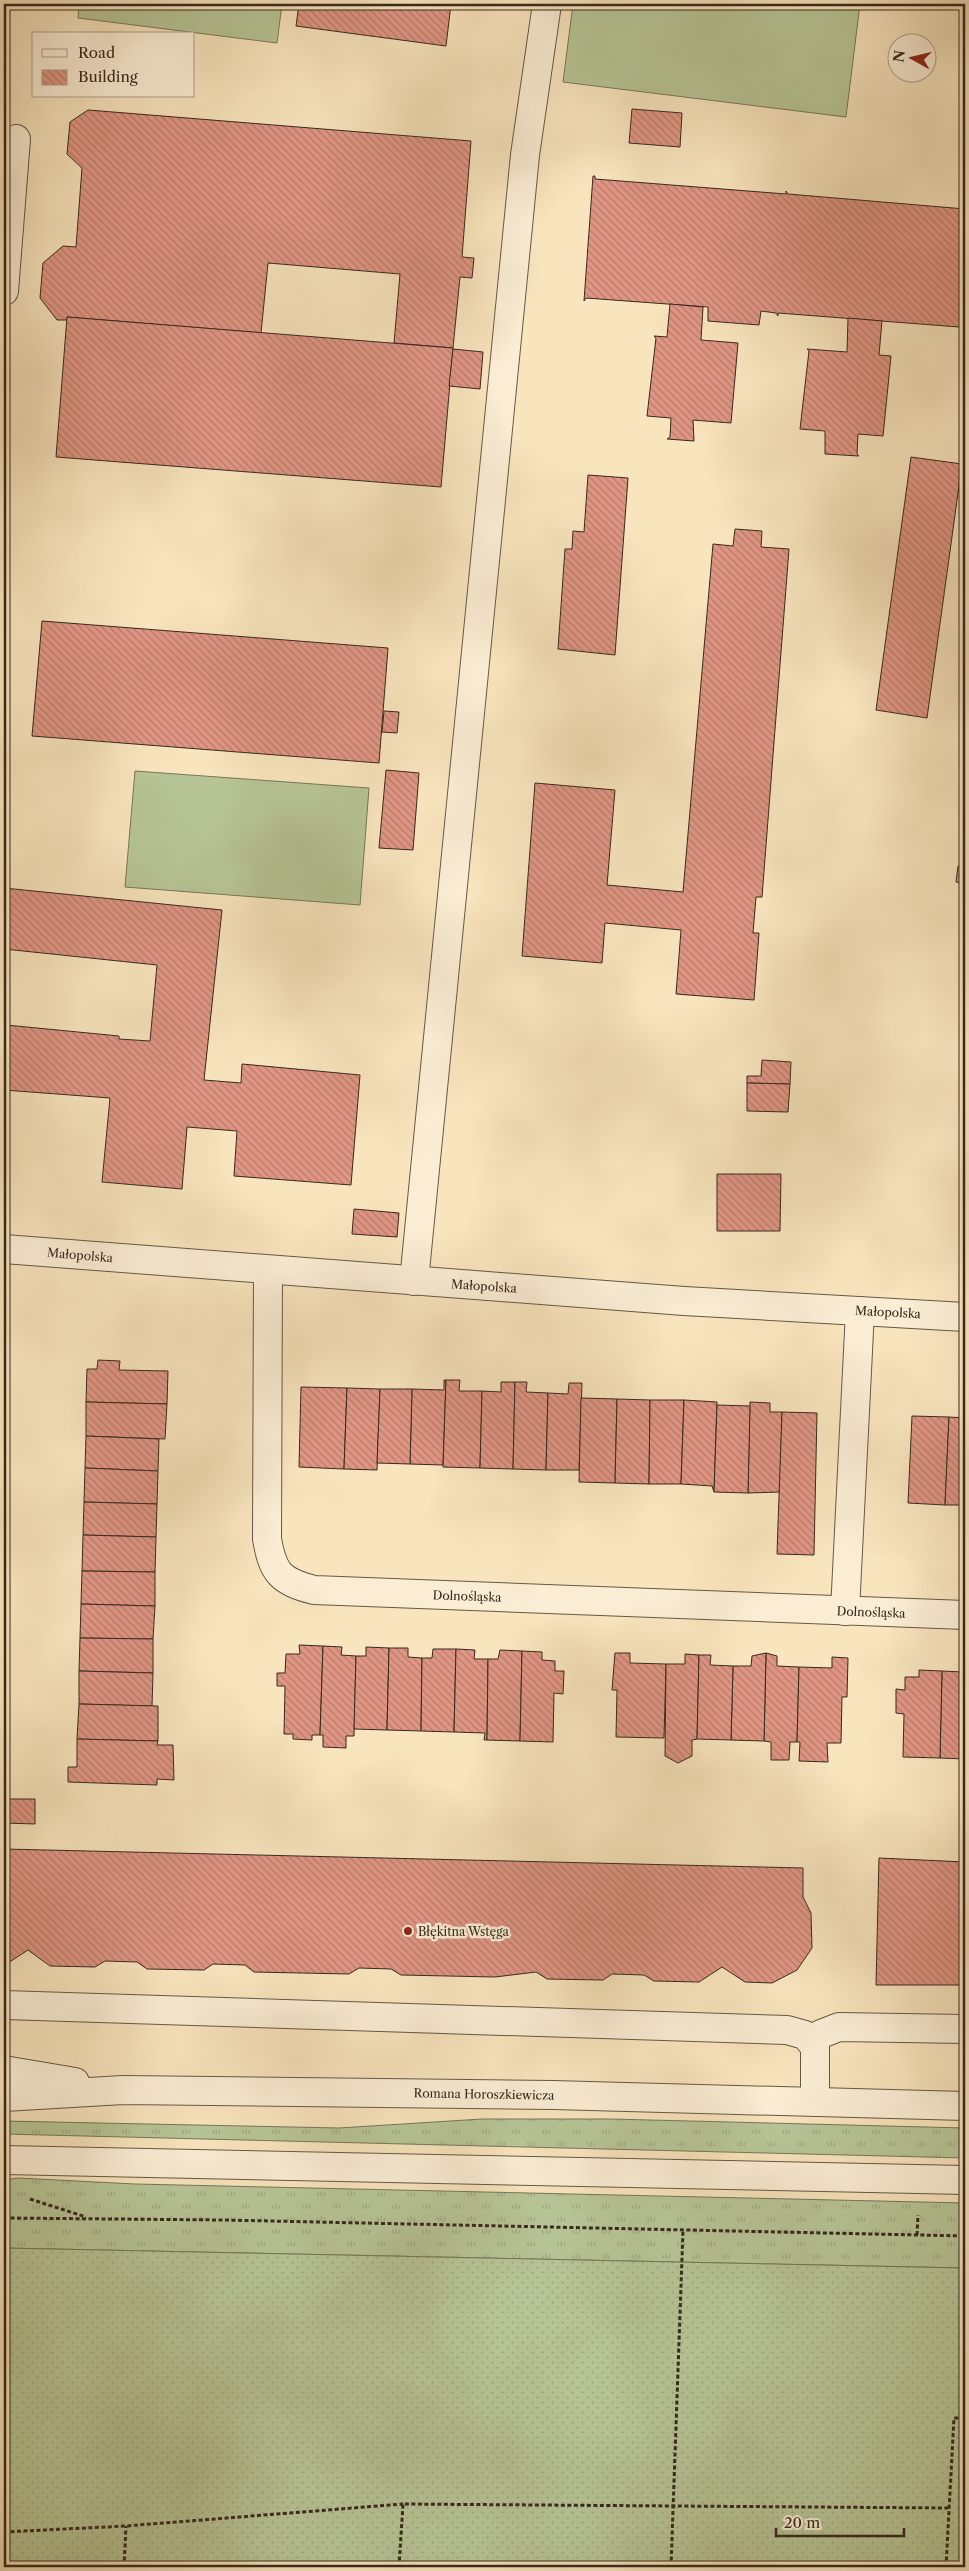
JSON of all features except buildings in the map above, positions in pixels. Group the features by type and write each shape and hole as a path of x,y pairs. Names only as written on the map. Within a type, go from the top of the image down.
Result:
{"street":[{"path":"414,1281 525,155 548,4"},
{"path":"4,291 16,139"},
{"name":"Małopolska","path":"4,1249 684,1301 965,1317"},
{"name":"Dolnośląska","path":"268,1270 267,1539 271,1562 280,1576 291,1584 314,1590 965,1615"},
{"path":"845,1611 860,1311"},
{"path":"4,2006 787,2030 805,2035 812,2041 815,2047 815,2102"},
{"path":"812,2041 821,2034 839,2027 965,2029"},
{"path":"4,2070 123,2090"},
{"name":"Romana Horoszkiewicza","path":"4,2097 123,2090 553,2095 965,2106"},
{"path":"4,2160 965,2180"}],"path":[{"path":"21,2196 89,2218"},
{"path":"4,2218 89,2218 965,2236"},
{"path":"671,2567 683,2230"},
{"path":"946,2567 954,2418 965,2418"},
{"path":"399,2567 402,2504"},
{"path":"4,2532 126,2526 402,2504 949,2508"},
{"path":"124,2567 126,2526"}],"green space":[{"path":"79,4 282,4 277,43 78,18"},
{"path":"573,4 860,4 846,117 563,82"},
{"path":"135,771 369,788 360,905 125,887"},
{"path":"482,2119 611,2119 965,2128 965,2158 4,2134 4,2121 339,2128"},
{"path":"18,2178 135,2184 965,2203 965,2268 4,2248 4,2180"},
{"path":"4,2248 965,2268 965,2567 4,2567"}],"place":[{"name":"Błękitna Wstęga","path":"408,1931"}]}
